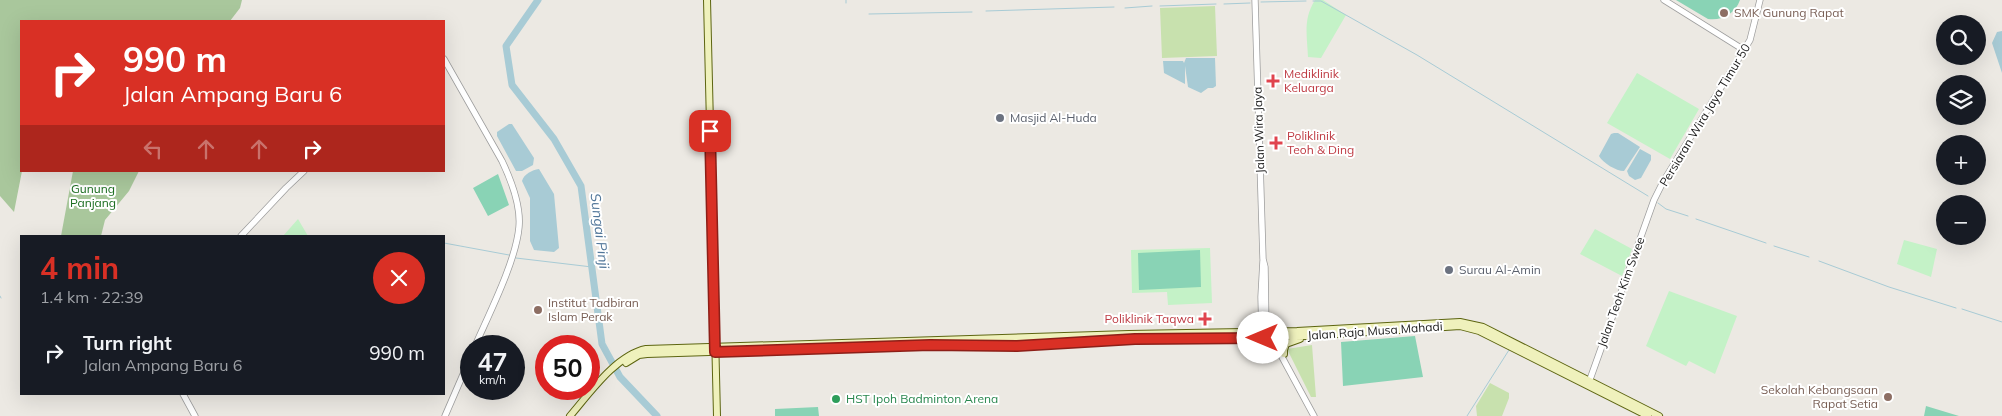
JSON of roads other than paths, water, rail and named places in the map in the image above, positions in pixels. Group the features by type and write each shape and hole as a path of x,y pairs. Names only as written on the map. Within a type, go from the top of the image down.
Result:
{"main road":[{"path":"707,0 717,416"},
{"name":"Jalan Raja Musa Mahadi","path":"1280,335 1422,323 1472,323 1587,381 1648,416"},
{"name":"Jalan Raja Musa Mahadi","path":"608,376 621,364 638,356 715,350 987,340 1264,334 1308,336 1449,326 1471,328 1659,416"},
{"name":"Jalan Raja Musa Mahadi","path":"715,350 930,345 987,347 1264,334"},
{"path":"1284,354 1284,347 1289,342 1308,336"},
{"path":"930,345 977,344 987,340 993,344 1031,344"},
{"path":"570,416 608,376"},
{"path":"575,416 608,376"}],"street":[{"name":"Jalan Wira Jaya","path":"1255,0 1264,334"},
{"path":"1664,0 1744,50"},
{"name":"Persiaran Wira Jaya Timur 50","path":"1654,200 1663,182 1750,40 1760,0"},
{"path":"445,61 502,161 509,176 518,208 519,227 515,248 479,335"},
{"path":"242,235 303,172"},
{"name":"Jalan Teoh Kim Swee","path":"1587,381 1654,200"},
{"path":"1280,335 1284,354 1292,374"},
{"path":"1280,335 1282,357 1314,416"},
{"path":"445,416 460,381"},
{"path":"184,395 195,416"}],"water":[{"path":"2002,31 2002,73 1992,43 1997,32"},
{"path":"1186,58 1215,58 1216,86 1208,88 1201,93 1188,87 1185,66 1185,84 1164,73 1163,61 1183,61 1184,63"},
{"path":"512,124 534,158 533,165 522,171 516,171 497,136 497,132"},
{"path":"1618,133 1640,147 1624,171 1610,166 1599,156 1611,134"},
{"path":"1640,149 1651,155 1651,160 1641,178 1635,180 1629,176 1627,171"},
{"path":"539,169 554,194 559,248 554,252 534,250 530,241 530,198 522,181 529,173"}],"waterway":[{"name":"Sungai Pinji","path":"538,0 506,46 512,85 554,139 581,186 602,344 620,377 657,416"},
{"path":"1261,2 1306,1"},
{"path":"1313,1 1321,1 1417,55 1648,196"},
{"path":"1224,4 1250,3"},
{"path":"1160,6 1216,4"},
{"path":"1125,8 1152,6"},
{"path":"986,11 1114,7"},
{"path":"869,14 972,12"},
{"path":"1658,203 1666,209 1688,216"},
{"path":"1696,219 1766,243"},
{"path":"445,243 509,255"},
{"path":"1774,246 1809,257"},
{"path":"516,258 592,267"},
{"path":"1819,261 1889,287 1956,308"},
{"path":"1962,309 2002,322"},
{"path":"1467,416 1509,350"}],"place":[{"name":"SMK Gunung Rapat","path":"1724,13"},
{"name":"Mediklinik Keluarga","path":"1273,81"},
{"name":"Masjid Al-Huda","path":"1000,118"},
{"name":"Poliklinik Teoh & Ding","path":"1276,143"},
{"name":"Surau Al-Amin","path":"1449,270"},
{"name":"Institut Tadbiran Islam Perak","path":"538,310"},
{"name":"Poliklinik Taqwa","path":"1205,319"},
{"name":"Sekolah Kebangsaan Rapat Setia","path":"1888,397"},
{"name":"HST Ipoh Badminton Arena","path":"836,399"}],"park label":[{"name":"Gunung Panjang","path":"93,196"}]}
